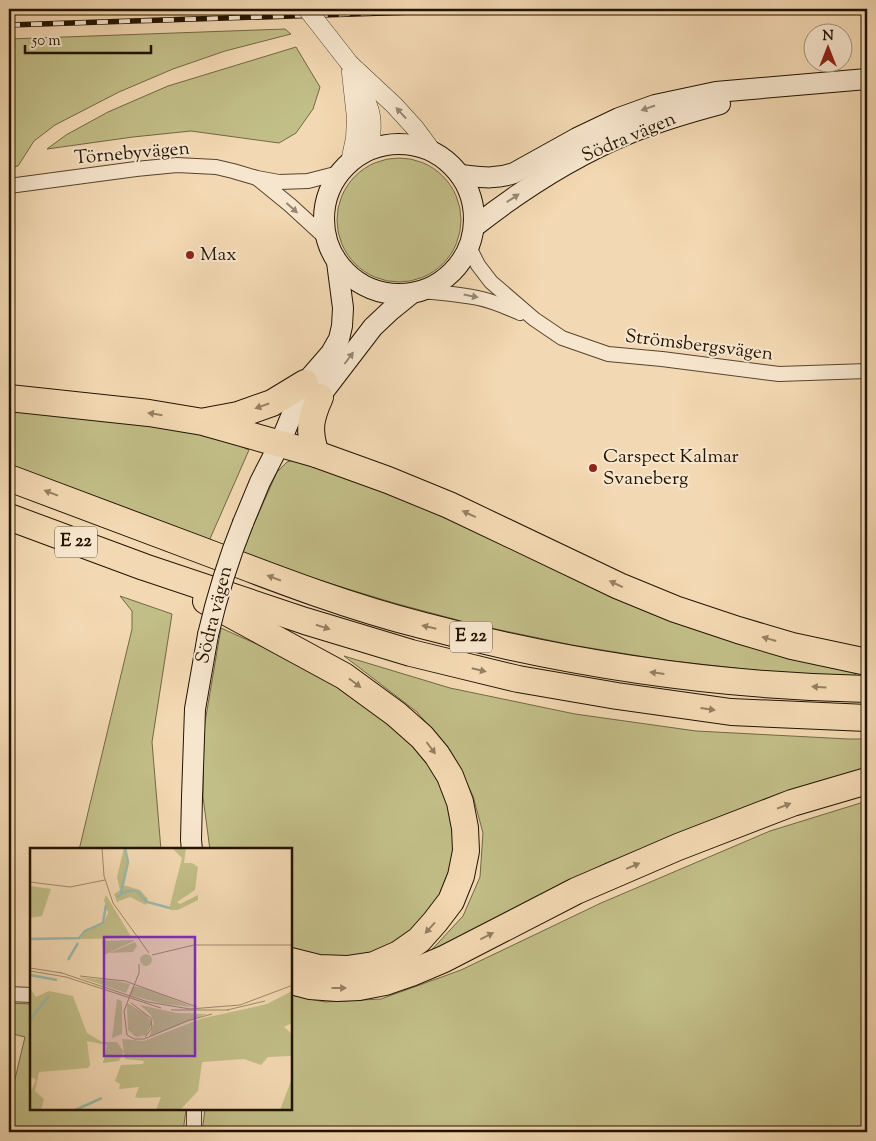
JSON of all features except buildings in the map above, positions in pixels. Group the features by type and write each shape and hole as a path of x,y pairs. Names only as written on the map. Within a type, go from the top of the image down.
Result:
{"highway":[{"path":"203,422 238,415 312,390 314,411 311,431 316,454"},
{"path":"9,398 149,413 203,422 316,454 388,480 449,505 619,586 675,609 792,646 867,662"},
{"name":"E 22","path":"9,478 319,594 421,625 524,650 623,669 734,682 867,689"},
{"name":"E 22","path":"9,517 144,567 305,621 410,653 518,679 617,696 731,712 867,718"},
{"path":"144,567 344,676 396,714 422,736 437,755 450,776 460,802 465,828 466,851 461,876 451,901 418,940 399,954 374,965 347,969 320,968 292,961"},
{"path":"292,981 310,986 359,987 385,982 412,973 444,959 576,891 678,847 792,803 867,781"}],"main road":[{"name":"Södra vägen","path":"460,175 503,177 619,118 656,105 716,92 867,79"},
{"name":"Södra vägen","path":"474,227 503,205 578,158 630,133 692,112 800,84"},
{"path":"389,144 400,144 421,147 432,151 447,161 460,175 469,191 474,209 474,227 469,247 461,262 451,274 438,284 417,292 392,294 365,287 349,276 337,262 328,246 323,216 332,183 357,156 370,149 389,144"},
{"name":"Södra vägen","path":"192,848 195,709 217,596 230,555 260,482 339,339 343,308 337,262"},
{"name":"Södra vägen","path":"312,390 390,311 417,292"},
{"name":"Södra vägen","path":"192,798 203,848"}],"street":[{"path":"307,9 350,64 416,128 432,151"},
{"path":"350,64 371,116 370,149"},
{"path":"344,168 355,138 356,118 350,64"},
{"name":"Törnebyvägen","path":"9,186 178,165 216,167 279,182 308,181 344,168"},
{"name":"Törnebyvägen","path":"257,178 326,238"},
{"name":"Strömsbergsvägen","path":"469,247 478,265 491,282 534,319 562,338 608,354 662,358 780,374 867,371"},
{"name":"Strömsbergsvägen","path":"417,292 465,295 480,298 534,319"},
{"path":"9,994 30,995"},
{"path":"192,1132 194,1111"}],"shaded area":[{"path":"285,29 291,34 225,51 173,69 119,92 55,125 34,141 18,166 9,168 9,39"},
{"path":"296,47 320,87 313,109 296,133 279,143 191,131 47,149 66,135 108,112 168,86"},
{"path":"399,158 423,163 443,176 456,196 461,220 456,244 443,264 423,277 399,282 375,277 355,264 342,244 337,220 342,196 355,176 375,163"},
{"path":"9,408 122,418 221,438 249,450 209,541 9,465"},
{"path":"298,459 855,671 855,678 753,670 664,660 572,645 476,625 394,603 315,579 241,553 277,472 287,462"},
{"path":"120,596 172,614 152,742 161,848 79,848 132,629 132,611"},
{"path":"221,628 294,661 341,689 385,720 412,745 434,772 451,810 456,835 454,863 443,894 402,940 368,956 334,960 292,950 292,848 210,848 203,797 204,728"},
{"path":"344,656 450,688 575,714 696,731 867,739 867,768 717,819 606,863 426,956 463,916 480,877 483,833 473,796 450,750 417,712"},
{"path":"867,801 867,1132 202,1132 205,1111 292,1111 292,995 325,1002 381,999 461,970 601,903 770,831"},
{"path":"9,1003 30,1004 30,1111 186,1111 183,1132 9,1132 9,1104 25,1037 9,1033"}],"railway":[{"path":"9,25 507,9"}],"place":[{"name":"Max","path":"190,255"},
{"name":"Carspect Kalmar Svaneberg","path":"593,468"}]}
